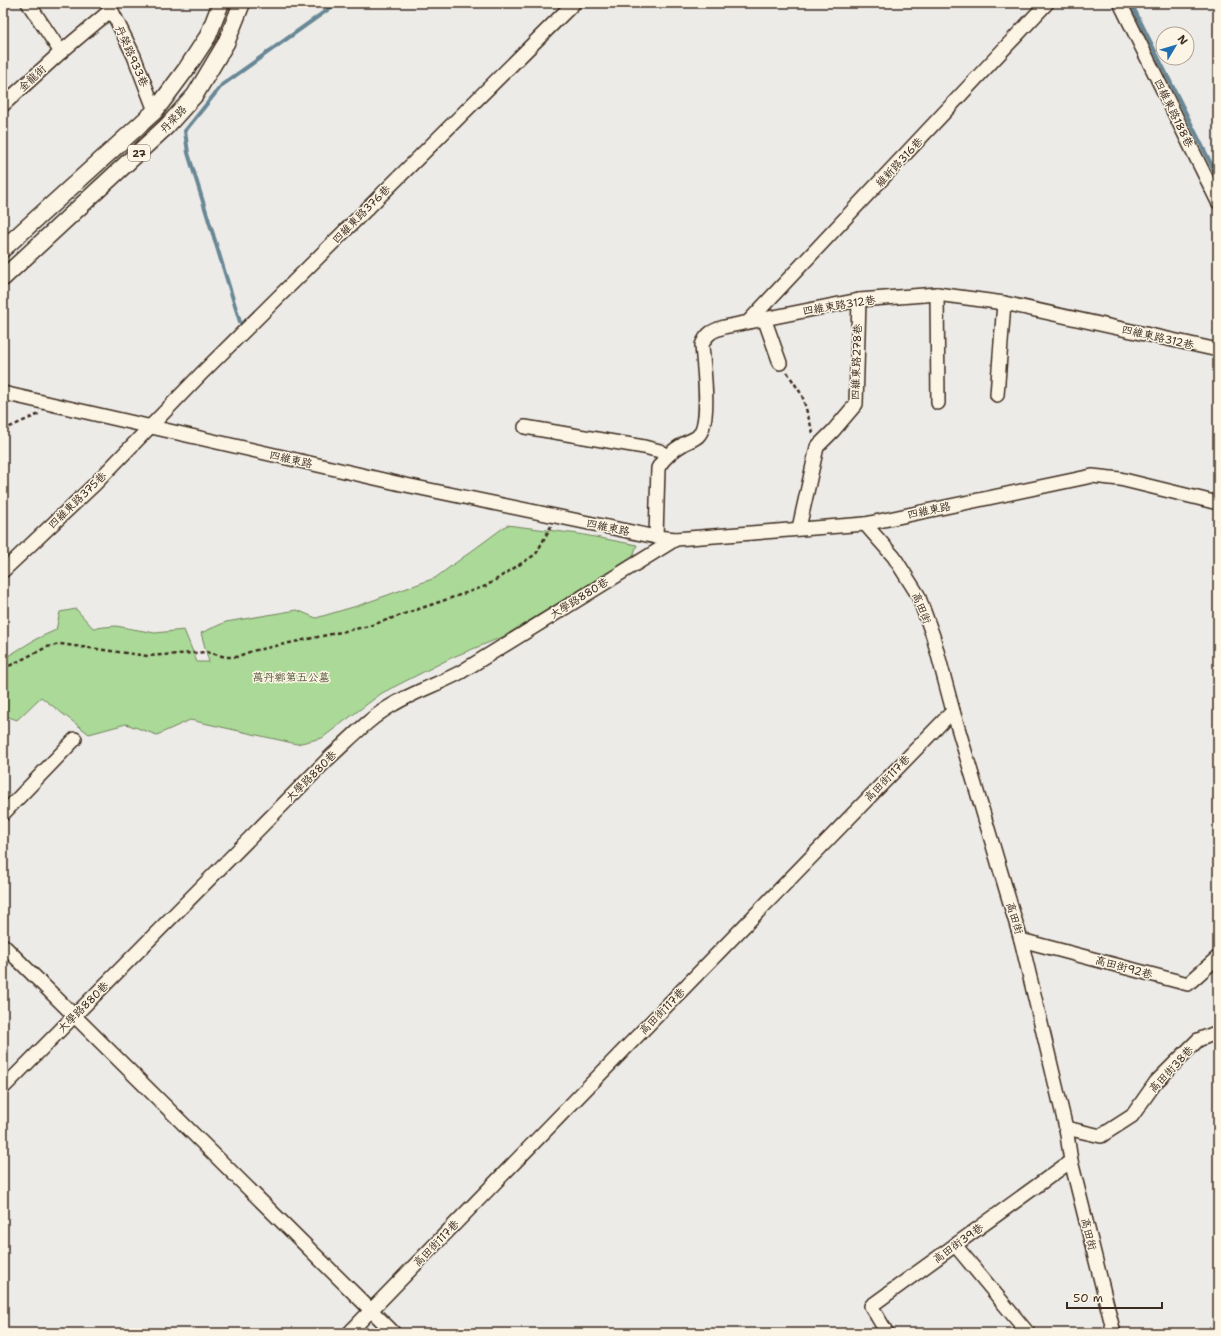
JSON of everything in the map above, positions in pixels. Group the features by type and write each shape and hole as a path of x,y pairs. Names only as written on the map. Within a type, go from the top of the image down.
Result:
{"main road":[{"name":"丹榮路","path":"3,249 155,110 187,68 208,36 221,3"},
{"name":"丹榮路","path":"3,278 168,126 195,95 226,43 242,3"}],"street":[{"path":"28,3 61,52"},
{"name":"四維東路376巷","path":"151,428 201,374 574,3"},
{"name":"維新路316巷","path":"750,320 1047,3"},
{"name":"四維東路188巷","path":"1120,3 1218,202"},
{"name":"金龍街","path":"3,105 109,6"},
{"name":"丹榮路933巷","path":"109,6 134,56 155,110"},
{"path":"937,294 938,403"},
{"name":"四維東路312巷","path":"666,456 698,436 703,429 706,407 702,345 705,336 710,331 750,320 858,300 937,294 1004,303 1218,350"},
{"name":"四維東路278巷","path":"817,447 856,404 858,300"},
{"path":"996,395 1004,303"},
{"path":"764,318 780,363"},
{"name":"四維東路","path":"3,393 401,484 656,537 676,539 799,528 865,524 1092,476 1120,479 1218,503"},
{"path":"525,427 644,447 660,452 666,456 658,468 656,537"},
{"name":"四維東路375巷","path":"3,571 95,484 151,428"},
{"path":"799,528 817,447"},
{"name":"高田街","path":"865,524 894,557 918,595 933,636 953,711 1021,940 1066,1128 1071,1161 1114,1333"},
{"name":"大學路880巷","path":"3,1088 328,759 366,724 393,704 416,692 440,684 461,672 676,539"},
{"name":"高田街117巷","path":"349,1333 953,711"},
{"path":"3,814 75,739"},
{"name":"高田街92巷","path":"1021,940 1188,984 1218,957"},
{"path":"3,945 73,1017 394,1333"},
{"name":"高田街38巷","path":"1066,1128 1101,1136 1132,1116 1156,1082 1198,1040 1218,1032"},
{"name":"高田街39巷","path":"887,1333 871,1306 1071,1161"},
{"path":"955,1245 1028,1333"}],"path":[{"path":"780,363 798,386 802,395 817,447"},
{"path":"3,430 56,406"},
{"path":"3,669 47,647 60,644 148,656 207,652 236,658 252,650 369,626 486,586 536,554 556,516"}],"green space":[{"name":"萬丹鄉第五公墓","path":"507,525 579,534 637,545 632,559 527,627 453,657 382,693 322,738 297,744 190,720 157,735 126,724 89,734 41,697 17,720 3,715 3,659 36,639 56,630 60,612 76,609 93,628 116,626 155,633 184,630 197,662 209,662 201,633 226,622 297,610 316,618 360,605 435,578"}],"waterway":[{"path":"240,322 188,153 185,131 222,85 337,3"},
{"path":"1131,3 1218,178"}]}
